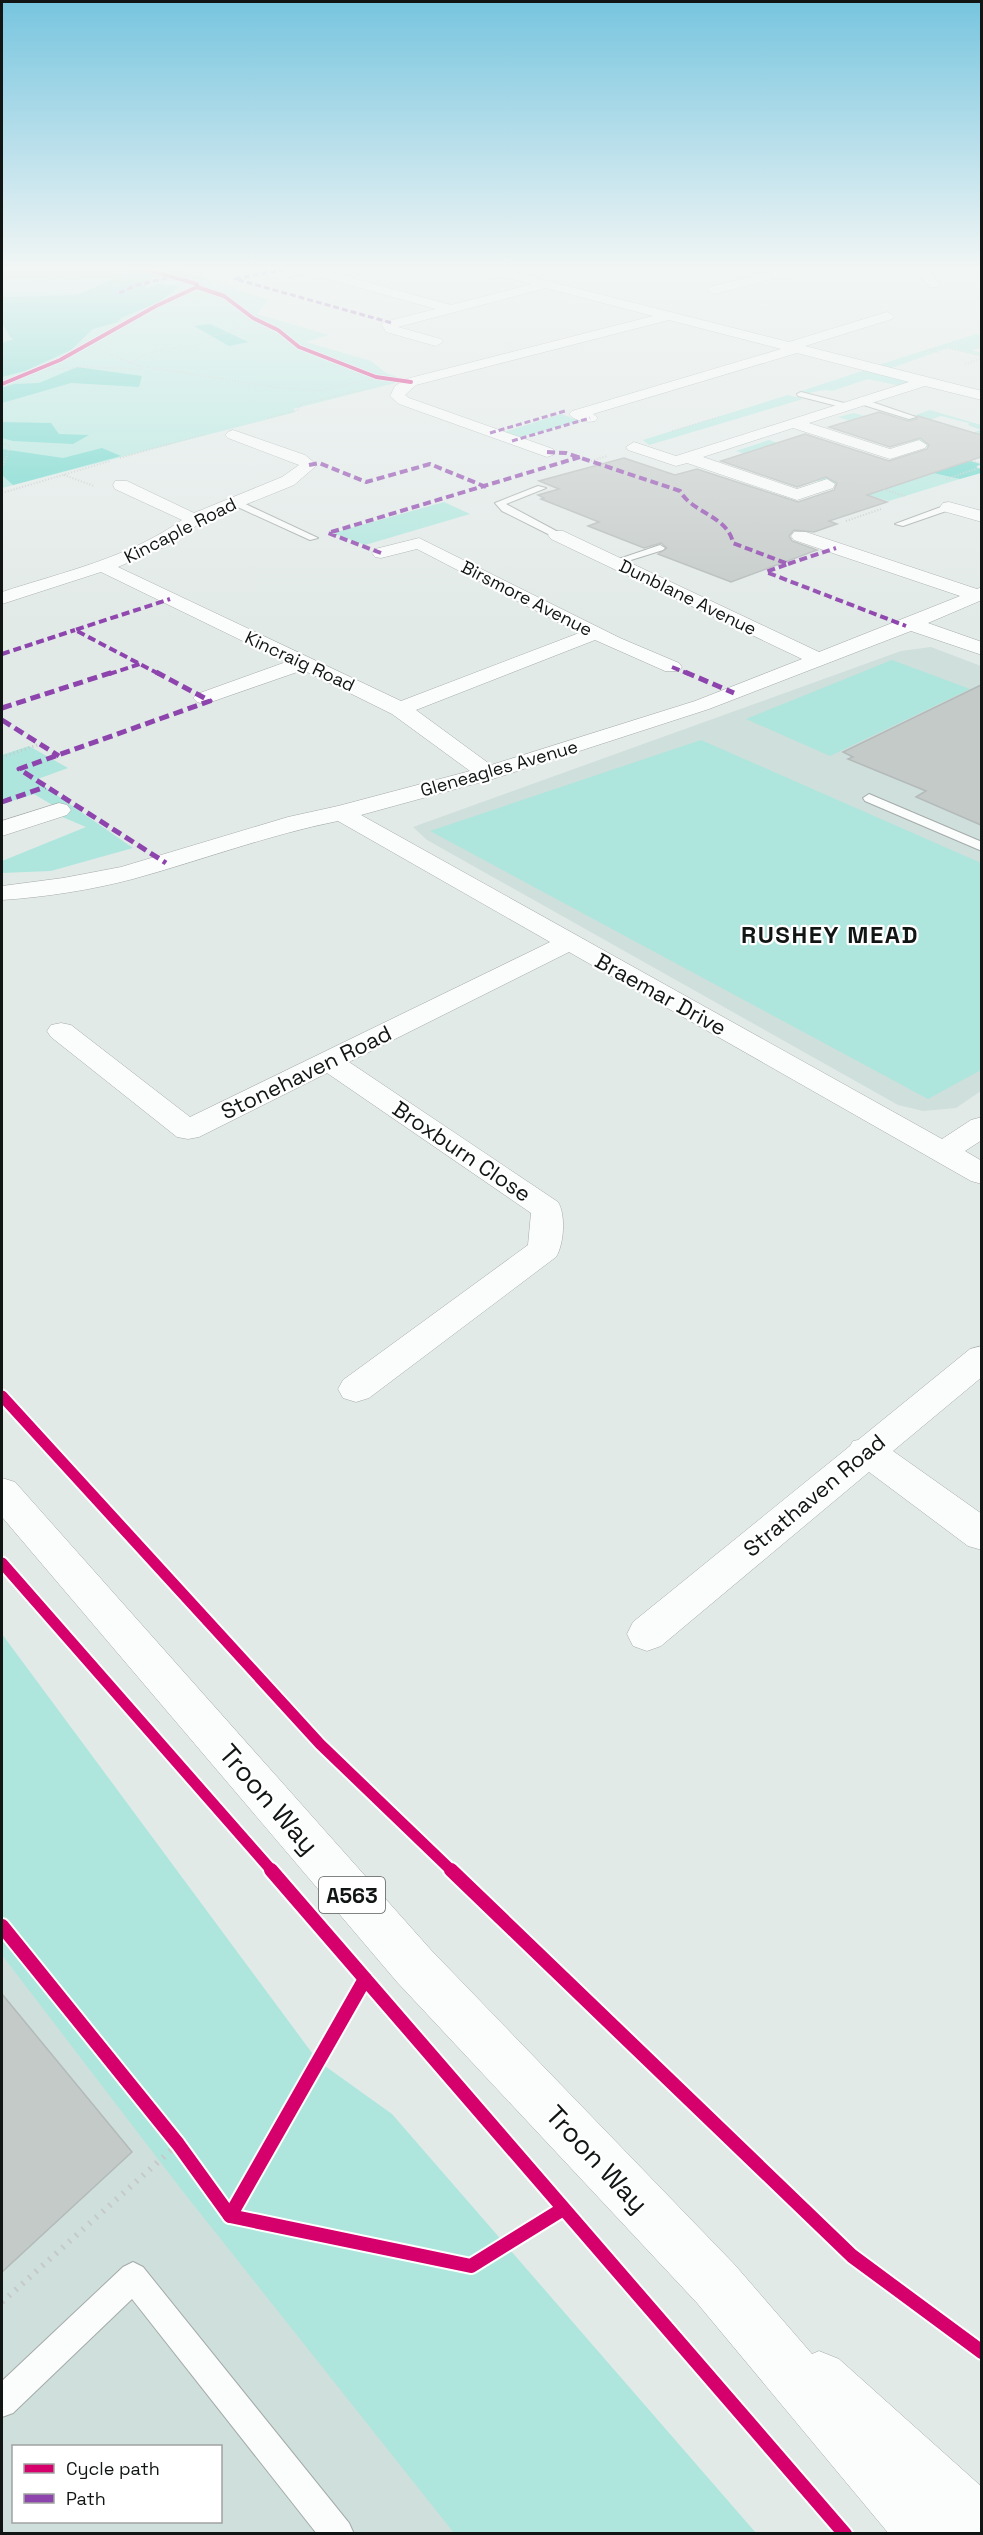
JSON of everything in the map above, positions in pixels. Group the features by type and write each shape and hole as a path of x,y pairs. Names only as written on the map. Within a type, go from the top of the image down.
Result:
{"main road":[{"path":"403,387 396,396 404,401 554,450 528,458"},
{"path":"578,414 665,387"},
{"path":"634,447 676,461 905,387"},
{"path":"949,387 981,396"},
{"path":"792,423 890,454 919,445"},
{"name":"Kincaple Road","path":"2,598 124,559 165,540 194,519 288,481 309,465 300,458 240,437 266,426"},
{"path":"686,457 797,495 827,484"},
{"path":"121,485 194,519"},
{"path":"949,507 981,517"},
{"name":"Dunblane Avenue","path":"557,535 819,660"},
{"path":"576,543 600,536"},
{"path":"800,536 979,594"},
{"name":"Birsmore Avenue","path":"381,553 419,543 596,633 672,667"},
{"name":"Kincraig Road","path":"102,566 400,709 488,772"},
{"name":"Gleneagles Avenue","path":"2,893 63,886 126,873 296,822 341,813 488,772 702,705 911,624 979,594"},
{"path":"911,624 981,649"},
{"path":"400,709 596,633"},
{"path":"204,698 303,663"},
{"path":"2,829 60,810"},
{"name":"Braemar Drive","path":"341,813 981,1174"},
{"name":"Stonehaven Road","path":"60,1031 188,1130 570,942"},
{"name":"Broxburn Close","path":"328,1061 548,1209 544,1249 356,1389"},
{"path":"943,1152 981,1126"},
{"name":"Strathaven Road","path":"647,1634 981,1358"},
{"path":"866,1451 981,1534"},
{"name":"Troon Way","path":"2,1492 414,1966 716,2284 928,2534"},
{"name":"Troon Way","path":"716,2284 981,2527"}],"lane":[{"path":"801,394 845,406"},
{"path":"860,401 912,417"},
{"path":"541,488 500,503 505,509 557,535"},
{"path":"234,502 313,538"},
{"path":"900,524 949,507"},
{"path":"615,562 660,548"},
{"path":"869,798 981,847"},
{"path":"2,2402 133,2277 338,2534"}],"path":[{"path":"283,387 302,390 339,387"},
{"path":"266,426 297,410 301,404 375,387"},
{"path":"941,447 981,433"},
{"path":"2,492 206,434"},
{"path":"2,442 10,447 2,468"},
{"path":"942,480 981,466"},
{"path":"717,499 781,522"},
{"path":"703,551 732,542"},
{"path":"2,757 40,744"},
{"path":"171,2135 185,2153"},
{"path":"2,2302 178,2144"}],"shaded area":[{"path":"2,387 378,387 293,409 296,412 2,488"},
{"path":"4,387 56,387 2,403 2,388"},
{"path":"812,387 843,387 832,391 798,392"},
{"path":"788,395 803,399 649,445 643,440"},
{"path":"930,410 981,425 981,430 968,425 969,423 941,416 909,427 893,423"},
{"path":"854,413 949,440 981,430 981,437 940,450 838,417"},
{"path":"561,414 581,421 513,439 498,434"},
{"path":"2,422 51,423 59,434 89,435 73,444 13,441 2,438"},
{"path":"769,440 849,466 933,473 960,479 889,501 871,496 863,499 841,488 803,476 804,473 736,451"},
{"path":"102,448 121,456 13,485 2,475 2,449 63,458"},
{"path":"929,449 981,464 976,467 981,469 981,473 960,479 933,473 949,468 910,455"},
{"path":"444,502 470,514 365,545 333,533"},
{"path":"931,647 981,666 981,1091 956,1108 923,1111 898,1105 427,840 413,827 901,651"},
{"path":"892,660 970,689 830,756 746,719"},
{"path":"701,740 981,863 981,1070 928,1099 430,831"},
{"path":"29,746 68,768 35,780 133,848 51,871 2,873 2,861 86,827 60,816 68,803 59,809 34,794 2,804 2,755"},
{"path":"2,1634 318,2061 392,2114 756,2533 454,2533 181,2189 2,1955"},
{"path":"2,1897 559,2533 2,2533"}],"building":[{"path":"879,412 908,421 917,419 918,416 981,435 981,457 867,495 887,502 829,521 837,524 814,532 794,530 789,536 792,541 817,550 731,582 658,554 667,548 661,543 644,548 588,526 599,522 541,499 544,498 538,495 559,489 539,481 624,458 675,475 697,469 798,502 834,490 837,483 826,477 797,487 721,461 805,434 889,461 927,449 929,445 920,438 890,447 829,427"},
{"path":"981,685 981,825 916,797 926,791 848,759 853,757 843,752"},
{"path":"2,1994 132,2152 2,2272"}],"marked path":[{"path":"490,433 565,411"},
{"path":"512,441 590,418"},
{"path":"547,452 566,453 680,491 689,504 709,514 731,533 733,543 788,564 766,572 906,626"},
{"path":"381,553 328,533 580,457"},
{"path":"309,465 319,463 366,482 430,464 486,487"},
{"path":"788,564 836,548"},
{"path":"166,863 19,769 210,701 75,630 170,599"},
{"path":"2,654 75,630"},
{"path":"2,708 140,664"},
{"path":"672,667 734,693"},
{"path":"2,720 59,756"},
{"path":"2,802 45,787"}],"cycle path":[{"path":"2,1396 320,1744 852,2256 982,2352"},
{"path":"2,1563 215,1805 845,2534"},
{"path":"2,1926 178,2144 230,2216 471,2266 563,2209"},
{"path":"230,2216 365,1979"}],"district":[{"name":"RUSHEY MEAD","path":"830,934"}]}
